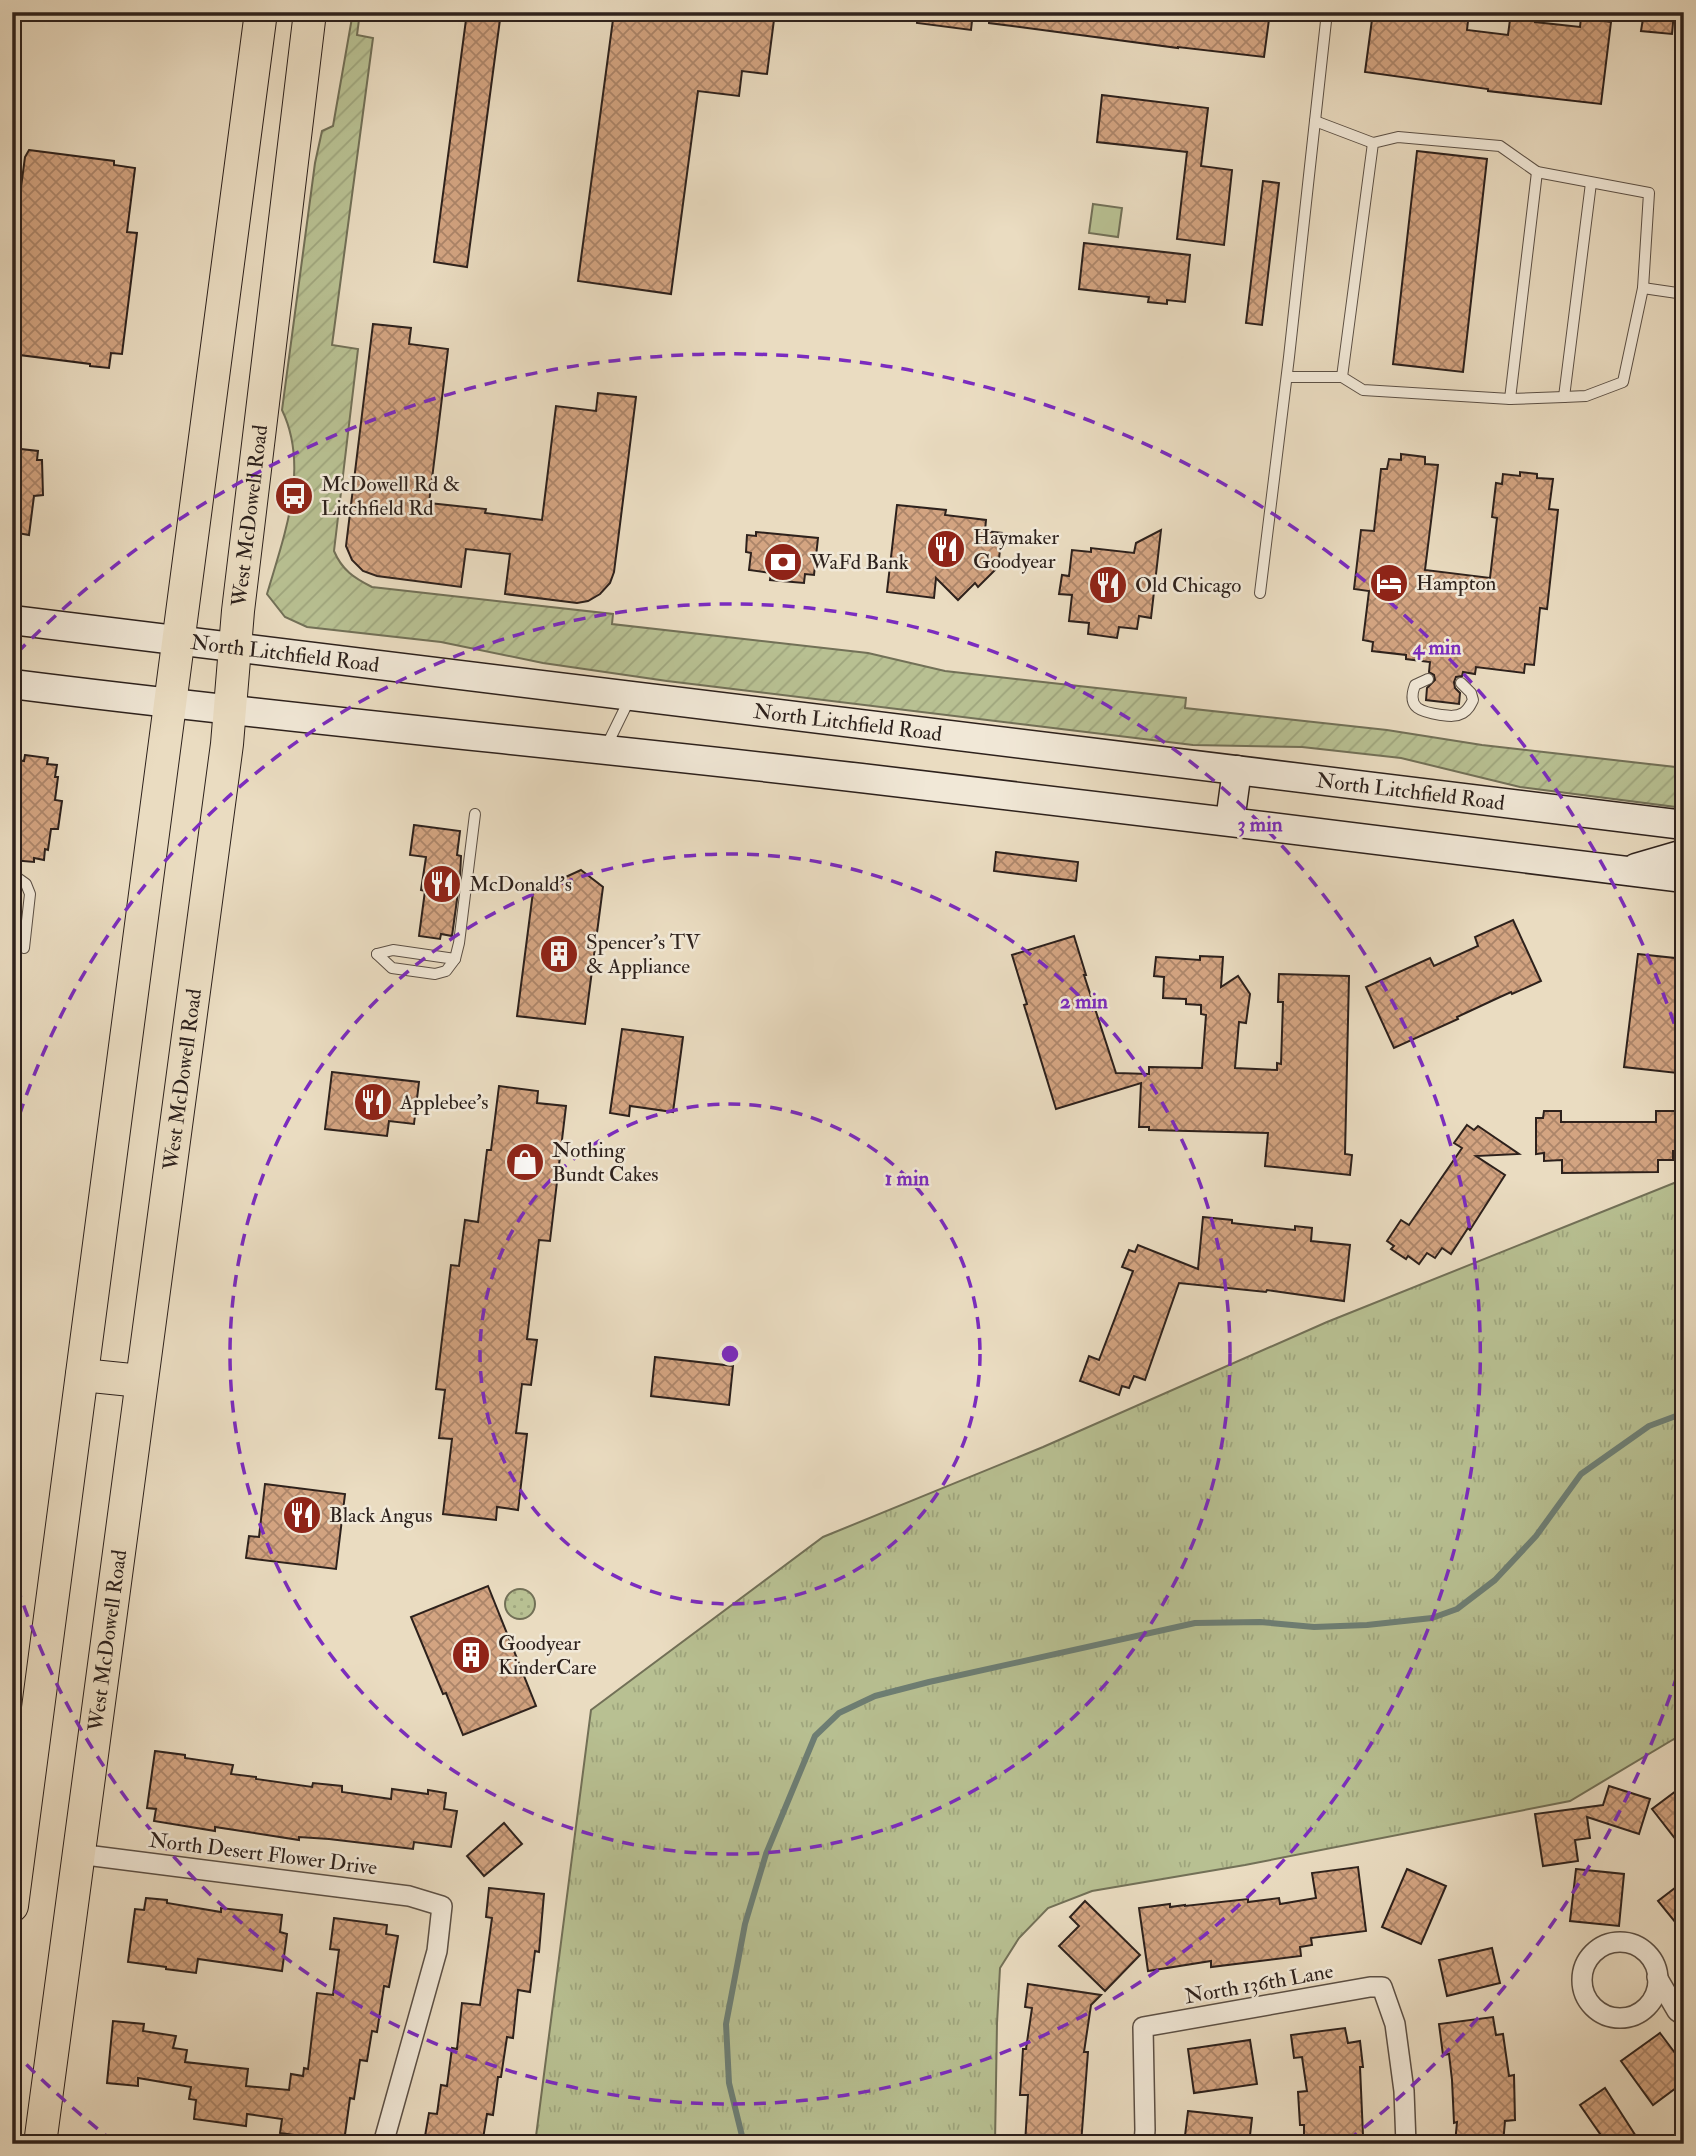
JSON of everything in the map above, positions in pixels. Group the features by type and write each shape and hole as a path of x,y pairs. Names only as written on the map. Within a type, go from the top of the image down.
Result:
{"main road":[{"path":"12,1906 261,12"},
{"name":"West McDowell Road","path":"40,2144 231,709 238,611 310,12"},
{"name":"North Litchfield Road","path":"12,620 1684,825"},
{"path":"12,684 857,777 1684,878"},
{"path":"1230,821 1237,770"},
{"path":"1627,871 1684,854"},
{"path":"82,1375 141,1381"}],"street":[{"name":"North Desert Flower Drive","path":"78,1854 409,1896 442,1906 436,1951 383,2144"},
{"path":"1640,2012 1654,1997 1657,1986 1654,1963 1647,1954 1638,1946 1627,1942 1604,1945 1593,1952 1585,1963 1581,1976 1587,2001 1597,2011 1622,2019 1640,2012 1680,2014"},
{"path":"1657,1977 1680,2014"},
{"name":"North 136th Lane","path":"1144,2144 1143,2027 1370,1987 1382,1987 1395,2024 1404,2091 1406,2144"}],"lane":[{"path":"1260,593 1328,12"},
{"path":"1287,377 1342,377 1363,390 1510,399 1586,396 1623,382 1643,288 1649,193 1537,173 1500,146 1398,137 1373,143 1315,121"},
{"path":"1342,377 1373,143"},
{"path":"1510,399 1537,173"},
{"path":"1564,397 1591,183"},
{"path":"1643,288 1684,294"},
{"path":"1428,679 1415,685 1412,694 1417,708 1423,712 1455,716 1469,708 1473,700 1471,692 1461,682"},
{"path":"604,751 632,695"},
{"path":"455,959 393,950 376,954 392,968 435,974 446,971 455,959 475,814"},
{"path":"12,874 26,884 30,894 24,948"}],"green space":[{"path":"353,12 360,12 357,35 373,38 332,345 358,349 334,551 349,573 360,580 372,587 613,614 612,624 868,653 945,671 1186,698 1185,708 1387,730 1482,745 1684,768 1684,808 1520,787 1401,758 1302,747 1193,745 667,681 543,663 441,642 307,627 285,617 267,594 287,526 294,478 290,432 282,410 315,163 322,131 333,126"},
{"path":"1093,204 1122,208 1118,237 1089,233"},
{"path":"1684,1179 1684,1751 1674,1739 1570,1801 1245,1865 1092,1891 1048,1908 1019,1938 1000,1968 995,2144 535,2144 591,1710 823,1537 1043,1447 1327,1322"},
{"path":"520,1589 531,1593 535,1604 531,1615 520,1619 509,1615 505,1604 509,1593"}],"building":[{"path":"467,12 501,12 467,267 434,262"},
{"path":"614,12 775,12 767,74 742,71 739,96 698,91 671,294 578,281"},
{"path":"918,12 973,12 971,30 917,23"},
{"path":"989,12 1270,12 1264,57 989,23"},
{"path":"1373,12 1469,12 1467,30 1508,35 1511,12 1535,15 1535,22 1580,27 1581,18 1611,22 1601,104 1488,91 1365,72"},
{"path":"1644,12 1674,12 1672,34 1641,31"},
{"path":"1102,95 1208,108 1201,166 1232,170 1224,245 1177,239 1187,152 1097,142"},
{"path":"29,150 114,161 114,165 135,168 127,232 137,233 122,354 111,353 109,368 12,354 12,255 25,157"},
{"path":"1417,151 1487,159 1463,372 1393,364"},
{"path":"1263,181 1279,183 1262,325 1246,323"},
{"path":"1084,243 1190,255 1185,302 1148,302 1149,297 1079,289"},
{"path":"373,324 411,328 409,344 448,349 429,503 486,509 485,513 542,520 556,406 596,411 598,393 636,397 614,572 610,583 600,594 588,601 577,603 505,594 510,554 466,549 461,587 377,576 363,571 352,560 346,546"},
{"path":"12,448 38,451 37,460 42,460 43,495 34,496 29,535 12,532"},
{"name":"Hampton","path":"1401,454 1425,457 1425,464 1438,465 1425,570 1490,578 1497,518 1492,517 1496,483 1502,484 1503,474 1520,476 1520,472 1537,474 1537,478 1553,479 1549,509 1558,510 1547,609 1540,608 1534,665 1525,664 1524,673 1476,667 1475,674 1463,672 1454,682 1460,693 1459,704 1426,700 1427,688 1435,680 1434,675 1429,672 1430,662 1406,659 1406,655 1372,651 1373,642 1363,640 1369,591 1354,589 1361,530 1374,531 1381,469 1387,469 1389,459 1401,460"},
{"name":"Haymaker Goodyear","path":"897,505 946,510 945,515 986,520 985,531 1002,533 998,567 978,587 975,583 958,600 936,578 934,598 887,592"},
{"name":"Old Chicago","path":"1161,530 1151,618 1139,616 1137,629 1119,627 1117,638 1088,634 1089,623 1069,621 1072,595 1059,594 1062,575 1069,576 1072,550 1091,552 1091,548 1134,553 1136,543"},
{"name":"WaFd Bank","path":"756,532 818,538 814,575 805,574 804,583 770,580 771,573 749,570 751,553 746,552 747,535 756,536"},
{"path":"25,755 48,758 47,764 57,765 55,800 62,801 58,829 51,829 44,860 34,858 34,862 12,860 12,759 24,761"},
{"name":"McDonald's","path":"414,825 460,831 457,855 461,856 460,878 452,936 441,934 440,939 419,936 426,857 410,855"},
{"path":"996,852 1078,862 1076,881 994,871"},
{"name":"Spencer's TV & Appliance","path":"581,870 603,887 585,1024 517,1016 533,892"},
{"path":"1513,920 1541,981 1500,997 1394,1048 1366,987 1430,958 1434,966 1478,946 1475,937"},
{"path":"1074,936 1116,1073 1149,1074 1149,1067 1202,1068 1206,1015 1201,1014 1201,1005 1186,1004 1186,999 1163,998 1164,977 1154,976 1156,957 1200,960 1200,956 1223,957 1221,987 1238,976 1250,994 1246,1023 1239,1022 1235,1068 1277,1070 1277,1063 1281,1064 1283,1002 1278,1002 1279,974 1349,976 1345,1154 1352,1155 1350,1175 1265,1166 1268,1133 1149,1130 1149,1127 1139,1127 1141,1083 1056,1109 1024,1005 1027,1004 1012,955"},
{"path":"1638,954 1684,959 1684,1020 1677,1073 1624,1067"},
{"path":"622,1029 683,1037 673,1112 630,1106 629,1116 610,1113"},
{"name":"Applebee's","path":"332,1072 419,1082 414,1124 389,1121 387,1136 325,1129"},
{"path":"499,1086 538,1091 537,1103 566,1106 550,1241 539,1240 527,1339 537,1340 531,1385 522,1384 516,1433 527,1434 518,1510 497,1507 496,1520 443,1514 452,1439 439,1438 445,1390 436,1389 451,1265 459,1266 465,1220 478,1222"},
{"path":"1544,1111 1561,1111 1561,1122 1656,1122 1656,1111 1682,1111 1682,1151 1673,1151 1673,1160 1658,1160 1658,1172 1562,1173 1562,1160 1544,1161 1544,1153 1536,1154 1536,1118 1543,1118"},
{"path":"1467,1125 1474,1130 1478,1126 1519,1154 1476,1156 1505,1175 1470,1230 1468,1228 1451,1254 1442,1248 1435,1258 1427,1253 1419,1264 1408,1256 1406,1259 1391,1249 1394,1246 1387,1241 1401,1220 1409,1225 1462,1148 1454,1143"},
{"path":"1203,1217 1295,1230 1295,1226 1312,1228 1311,1241 1350,1245 1344,1301 1267,1290 1179,1283 1145,1380 1134,1376 1129,1388 1122,1386 1119,1395 1080,1381 1089,1356 1099,1360 1133,1271 1122,1267 1129,1250 1135,1252 1138,1245 1198,1269"},
{"path":"655,1357 733,1366 729,1405 651,1396"},
{"name":"Black Angus","path":"265,1484 345,1494 336,1569 246,1558 249,1536 259,1537"},
{"name":"Goodyear KinderCare","path":"488,1586 536,1706 463,1735 411,1617"},
{"path":"155,1751 233,1765 231,1774 312,1787 313,1783 342,1786 342,1792 391,1799 392,1789 428,1794 428,1790 446,1793 444,1809 457,1811 451,1847 414,1842 413,1849 329,1839 299,1837 299,1840 154,1821 156,1809 147,1808"},
{"path":"1684,1785 1684,1850 1652,1809"},
{"path":"1609,1786 1650,1799 1639,1834 1587,1817 1590,1838 1575,1840 1578,1861 1543,1866 1535,1814 1603,1805"},
{"path":"504,1823 522,1844 484,1876 467,1856"},
{"path":"1358,1867 1366,1931 1311,1938 1312,1945 1300,1947 1301,1956 1211,1967 1211,1961 1148,1971 1139,1908 1279,1898 1280,1904 1316,1898 1312,1873"},
{"path":"1407,1869 1446,1886 1421,1944 1382,1927"},
{"path":"1576,1869 1624,1874 1619,1926 1570,1921"},
{"path":"1684,1881 1684,1933 1658,1901"},
{"path":"489,1888 544,1894 539,1952 535,1951 530,1992 518,1990 513,2038 507,2037 493,2115 487,2114 483,2139 466,2137 465,2144 424,2142 429,2113 437,2114 441,2085 447,2086 452,2048 457,2049 462,2003 480,2005 492,1918 486,1917"},
{"path":"146,1898 221,1912 221,1908 282,1915 280,1932 287,1934 282,1971 198,1959 196,1973 128,1962 135,1909 144,1910"},
{"path":"1085,1901 1140,1955 1105,1991 1059,1946 1079,1926 1070,1917"},
{"path":"334,1918 387,1925 386,1934 398,1936 389,1987 384,1986 377,2032 372,2031 367,2061 360,2060 354,2099 350,2098 344,2142 280,2133 282,2119 247,2114 246,2126 194,2119 196,2100 189,2099 191,2087 138,2078 138,2086 107,2083 113,2021 144,2024 143,2031 176,2036 173,2048 187,2050 185,2062 248,2069 246,2086 289,2090 291,2074 303,2076 304,2068 308,2069 317,1993 333,1995 339,1950 330,1949"},
{"path":"1492,1948 1500,1983 1447,1996 1439,1960"},
{"path":"1028,1984 1101,1995 1091,2005 1084,2052 1088,2052 1081,2144 1025,2144 1028,2095 1020,2095 1023,2049 1026,2049 1032,2008 1025,2007"},
{"path":"1493,2017 1496,2035 1503,2034 1509,2076 1514,2075 1515,2120 1505,2121 1503,2144 1455,2144 1457,2122 1454,2123 1449,2054 1443,2055 1439,2024"},
{"path":"1345,2028 1348,2043 1360,2041 1363,2067 1360,2067 1363,2135 1304,2138 1304,2125 1300,2125 1298,2092 1307,2091 1302,2057 1294,2058 1291,2035"},
{"path":"1660,2033 1684,2065 1684,2082 1653,2105 1621,2061"},
{"path":"1250,2040 1257,2084 1194,2093 1188,2049"},
{"path":"1605,2088 1641,2144 1607,2144 1580,2105"},
{"path":"1188,2111 1252,2118 1249,2144 1184,2144"}],"waterway":[{"path":"744,2144 729,2083 726,2024 745,1924 766,1854 815,1736 839,1713 875,1696 929,1682 1195,1623 1260,1622 1314,1627 1432,1618 1457,1609 1495,1580 1536,1536 1581,1474 1649,1426 1684,1413"}],"place":[{"name":"McDowell Rd & Litchfield Rd","path":"294,496"},
{"name":"Haymaker Goodyear","path":"946,549"},
{"name":"WaFd Bank","path":"783,562"},
{"name":"Hampton","path":"1389,583"},
{"name":"Old Chicago","path":"1108,585"},
{"name":"McDonald's","path":"442,884"},
{"name":"Spencer's TV & Appliance","path":"559,954"},
{"name":"Applebee's","path":"373,1102"},
{"name":"Nothing Bundt Cakes","path":"525,1162"},
{"name":"Black Angus","path":"302,1515"},
{"name":"Goodyear KinderCare","path":"471,1655"}]}
